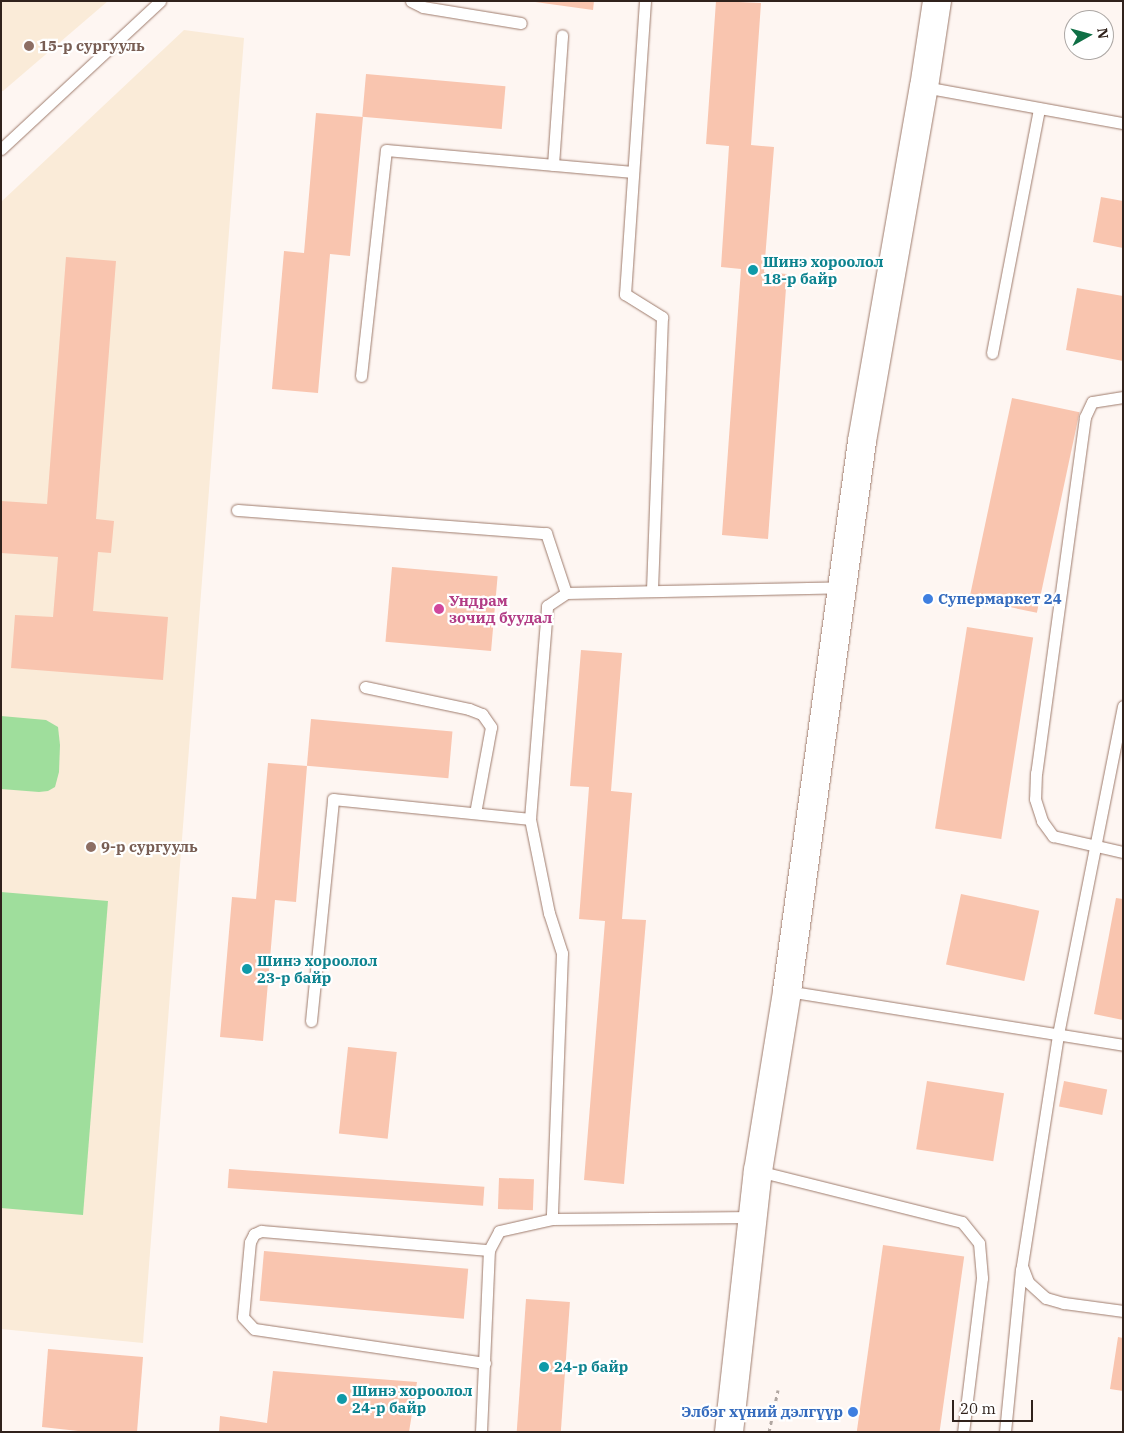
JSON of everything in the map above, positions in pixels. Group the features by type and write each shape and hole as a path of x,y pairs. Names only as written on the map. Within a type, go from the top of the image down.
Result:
{"street":[{"path":"729,1432 758,1171 844,587 862,441 924,88 936,1"}],"lane":[{"path":"1,149 160,1"},
{"path":"412,1 423,7 521,23"},
{"path":"645,1 625,294 662,317 652,591"},
{"path":"553,164 562,35"},
{"path":"924,88 1123,123"},
{"path":"992,353 1039,108"},
{"path":"360,376 386,150 634,172"},
{"path":"1123,397 1092,402 1085,417 1036,773 1035,800 1042,821 1053,836 1123,852"},
{"path":"236,510 546,533 566,593"},
{"path":"552,1219 562,953 549,913 530,819 547,606 566,593 844,587"},
{"path":"364,687 468,709 482,714 491,727 475,813"},
{"path":"1005,1432 1022,1266 1058,1035 1094,845 1123,706"},
{"path":"311,1021 333,799 530,819"},
{"path":"786,991 1123,1045"},
{"path":"758,1171 962,1222 979,1243 982,1278 963,1432"},
{"path":"482,1432 489,1250 499,1231 552,1219 753,1217"},
{"path":"484,1363 254,1329 243,1317 250,1242 254,1234 261,1232 489,1250"},
{"path":"1022,1266 1028,1282 1046,1298 1064,1303 1123,1311"}],"path":[{"path":"769,1432 778,1390"}],"shaded area":[{"name":"15-р сургууль","path":"1,1 108,1 1,91"},
{"name":"9-р сургууль","path":"184,30 244,38 143,1343 1,1329 1,202"}],"green space":[{"path":"1,716 46,720 58,727 60,745 59,772 55,787 48,791 39,792 1,789"},
{"path":"1,892 108,901 83,1215 1,1208"}],"building":[{"path":"528,1 594,1 593,10"},
{"name":"Шинэ хороолол 18-р байр","path":"716,1 761,3 751,145 774,147 764,272 787,274 768,539 722,535 741,269 721,267 729,146 706,144"},
{"path":"366,74 505,86 502,129 362,117"},
{"path":"316,113 363,117 350,256 330,254 318,393 272,389 284,251 304,253"},
{"path":"1101,197 1123,201 1123,248 1093,242"},
{"path":"66,257 116,261 96,519 114,521 111,553 98,552 93,611 168,617 163,680 11,668 15,615 53,617 58,557 1,553 1,501 47,504"},
{"path":"1077,288 1123,296 1123,361 1066,350"},
{"path":"1012,398 1079,412 1037,613 969,599"},
{"name":"Ундрам зочид буудал","path":"392,567 498,576 491,651 385,642"},
{"path":"967,627 1033,637 1001,839 935,828"},
{"path":"581,650 622,653 611,791 632,793 622,919 646,920 624,1184 584,1180 605,921 579,919 589,787 570,786"},
{"path":"311,719 452,731 448,778 307,766"},
{"name":"Шинэ хороолол 23-р байр","path":"268,763 307,766 296,902 275,900 263,1041 220,1037 232,897 256,899"},
{"path":"961,894 1039,911 1024,981 946,964"},
{"path":"1116,898 1123,899 1123,1020 1094,1014"},
{"path":"348,1047 397,1052 388,1139 339,1134"},
{"path":"927,1081 1004,1093 993,1161 916,1149"},
{"path":"1064,1081 1107,1089 1102,1115 1059,1107"},
{"path":"229,1169 484,1187 483,1206 228,1188"},
{"path":"499,1178 534,1179 533,1210 498,1209"},
{"path":"883,1245 964,1256 940,1432 857,1431"},
{"path":"264,1251 468,1269 464,1319 260,1301"},
{"name":"24-р байр","path":"526,1299 570,1302 561,1432 517,1432"},
{"path":"1118,1337 1123,1338 1123,1391 1110,1389"},
{"path":"48,1349 143,1357 137,1432 87,1432 42,1427"},
{"name":"Шинэ хороолол 24-р байр","path":"273,1371 417,1382 409,1432 219,1432 220,1416 267,1423"}],"place":[{"name":"15-р сургууль","path":"29,46"},
{"name":"Шинэ хороолол 18-р байр","path":"753,270"},
{"name":"Супермаркет 24","path":"928,599"},
{"name":"Ундрам зочид буудал","path":"439,609"},
{"name":"9-р сургууль","path":"91,847"},
{"name":"Шинэ хороолол 23-р байр","path":"247,969"},
{"name":"24-р байр","path":"544,1367"},
{"name":"Шинэ хороолол 24-р байр","path":"342,1399"},
{"name":"Элбэг хүний дэлгүүр","path":"853,1412"}]}
